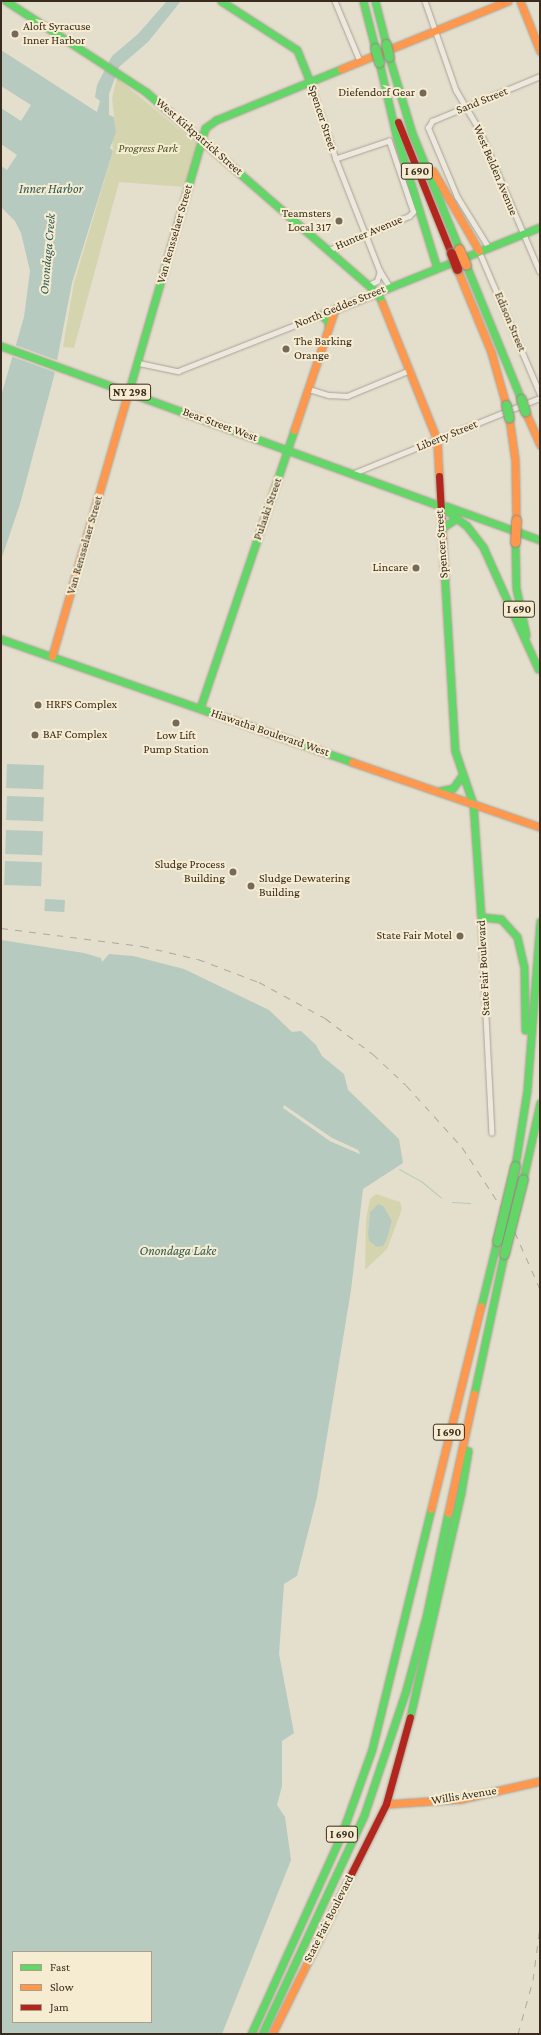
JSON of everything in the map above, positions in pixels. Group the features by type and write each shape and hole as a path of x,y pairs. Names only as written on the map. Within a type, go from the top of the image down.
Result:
{"main road":[{"name":"West Kirkpatrick Street","path":"6,1 119,73 203,140 377,293"},
{"name":"Spencer Street","path":"221,1 297,50 310,82"},
{"name":"I 690","path":"363,1 386,88 451,253 462,267 540,445"},
{"name":"I 690","path":"375,1 389,57 408,118 460,249 462,267 491,352 506,405 515,460 515,542 519,608 539,671"},
{"name":"Van Rensselaer Street","path":"52,656 139,363 206,128 216,120 508,1"},
{"path":"520,1 540,51"},
{"path":"386,88 396,135 437,268"},
{"path":"408,118 483,249"},
{"name":"North Geddes Street","path":"321,315 540,227"},
{"name":"Spencer Street","path":"377,293 410,370 437,440 439,506 442,528 454,740 462,775 473,804"},
{"name":"Pulaski Street","path":"200,708 335,309"},
{"path":"321,315 328,321 328,328"},
{"name":"Bear Street West","path":"1,346 354,473 439,506"},
{"path":"439,506 457,518 483,548 539,671"},
{"path":"439,506 540,540"},
{"path":"442,528 457,518"},
{"name":"Hiawatha Boulevard West","path":"1,639 436,792 540,827"},
{"path":"436,792 453,788 462,775"},
{"name":"State Fair Boulevard","path":"473,804 481,917"},
{"path":"481,917 495,917 507,923 517,938 521,952 525,987 527,1090"},
{"name":"I 690","path":"251,2034 331,1860 372,1749 515,1166 527,1090 540,921"},
{"name":"I 690","path":"262,2034 364,1815 392,1735 426,1618 504,1254 540,1103"},
{"name":"State Fair Boulevard","path":"272,2034 386,1804 422,1674 461,1492 475,1392"},
{"name":"Willis Avenue","path":"386,1804 446,1801 482,1795 540,1781"}],"street":[{"path":"335,1 360,62"},
{"name":"West Belden Avenue","path":"425,1 464,108 479,129 540,272"},
{"name":"Sand Street","path":"428,130 432,121 540,76"},
{"name":"Spencer Street","path":"310,82 336,159 380,271 390,288"},
{"name":"Edison Street","path":"428,130 483,249 540,394"},
{"name":"Hunter Avenue","path":"329,250 409,216 413,212 392,143 386,141 336,159"},
{"path":"369,285 377,281 380,271"},
{"name":"North Geddes Street","path":"139,363 168,371 184,370 321,315"},
{"path":"308,389 329,395 347,396 410,370"},
{"name":"Liberty Street","path":"354,473 540,398"},
{"name":"State Fair Boulevard","path":"481,917 492,1133"}],"green space":[{"name":"Progress Park","path":"117,78 197,144 185,187 119,182 74,348 63,347 74,283 113,151 112,137 116,132 112,98"},
{"path":"376,1194 400,1202 402,1209 387,1249 365,1270 366,1220 370,1199","holes":["370,1212 388,1215 392,1221 387,1239 368,1232"]}],"water":[{"name":"Inner Harbor","path":"167,1 181,1 148,42 119,67 109,94 109,115 114,117 116,132 110,148 113,151 72,283 54,376 20,504 1,560 1,396 24,317 30,271 21,233 15,221 1,207 1,166 7,170 17,155 1,144 1,108 21,121 31,105 1,86 1,50 97,112 100,101 95,97 97,85 112,56 138,34"},
{"path":"7,764 44,765 43,789 6,788"},
{"path":"7,796 44,797 43,821 6,820"},
{"path":"6,830 43,831 42,855 5,854"},
{"path":"5,861 42,862 41,886 4,885"},
{"path":"45,899 65,900 64,912 44,911"},
{"name":"Onondaga Lake","path":"1,940 84,953 101,958 102,962 109,954 133,956 184,969 269,1010 292,1032 301,1031 316,1045 322,1056 344,1074 348,1090 399,1139 403,1163 363,1189 351,1290 317,1497 297,1576 284,1584 279,1654 294,1733 282,1741 282,1786 277,1805 285,1817 291,1860 222,2034 1,2034","holes":["282,1106 332,1138 358,1150 360,1154 330,1141"]},
{"path":"378,1204 383,1206 392,1221 387,1239 383,1246 377,1247 369,1241 368,1232 370,1212"}],"pier":[{"path":"15,345 59,361 55,372 11,356"},
{"path":"284,1105 332,1138 358,1150 360,1154 330,1141 283,1108"}],"waterway":[{"path":"399,1169 421,1181 441,1198"},
{"path":"452,1202 470,1203"}],"railway":[{"path":"1,928 142,946 198,959 259,982 325,1018 373,1054 406,1085 462,1147 509,1219 540,1289"},
{"path":"518,2034 533,1980 540,1927"}],"traffic: fast":[{"path":"6,1 146,92 378,294 382,303"},
{"path":"221,1 297,50 310,82"},
{"path":"363,1 375,48"},
{"path":"375,1 386,44"},
{"path":"386,44 389,57"},
{"path":"375,48 379,62"},
{"path":"389,57 412,133 459,249"},
{"path":"379,62 396,135 437,268"},
{"path":"129,390 205,128 216,120 341,69"},
{"path":"328,328 328,321 321,315 540,227"},
{"path":"466,265 521,399"},
{"path":"1,346 439,505"},
{"path":"521,399 525,411"},
{"path":"506,405 509,418"},
{"path":"200,708 294,430"},
{"path":"439,505 466,525 483,547 538,669"},
{"path":"446,506 540,540"},
{"path":"442,528 457,518"},
{"path":"515,542 516,588 526,635"},
{"path":"444,568 455,751 473,804"},
{"path":"1,639 352,762"},
{"path":"439,791 453,788 462,775"},
{"path":"473,804 481,917"},
{"path":"481,917 501,919 517,937 524,967 525,1030"},
{"path":"515,1166 527,1090 540,921"},
{"path":"523,1179 540,1103"},
{"path":"497,1241 515,1166"},
{"path":"504,1254 523,1179"},
{"path":"481,1306 497,1241"},
{"path":"474,1394 504,1254"},
{"path":"461,1492 468,1451"},
{"path":"410,1717 461,1492"},
{"path":"251,2034 342,1833 372,1749 431,1509"},
{"path":"262,2034 364,1815 406,1690 426,1617 448,1513"}],"traffic: slow":[{"path":"341,69 508,1"},
{"path":"520,1 540,51"},
{"path":"433,171 479,251"},
{"path":"459,249 466,265"},
{"path":"457,269 491,352 506,405"},
{"path":"382,303 437,440 439,476"},
{"path":"294,430 335,309"},
{"path":"52,656 129,390"},
{"path":"525,411 540,445"},
{"path":"509,418 515,460 516,520"},
{"path":"515,542 516,520"},
{"path":"352,762 540,827"},
{"path":"431,1509 481,1306"},
{"path":"448,1513 474,1394"},
{"path":"386,1804 461,1799 540,1781"},
{"path":"272,2034 348,1880"}],"traffic: jam":[{"path":"398,122 451,253"},
{"path":"451,253 457,269"},
{"path":"439,476 444,568"},
{"path":"348,1880 386,1804 410,1717"}],"place":[{"name":"Aloft Syracuse Inner Harbor","path":"15,34"},
{"name":"Diefendorf Gear","path":"423,93"},
{"name":"Teamsters Local 317","path":"339,221"},
{"name":"The Barking Orange","path":"286,349"},
{"name":"Lincare","path":"416,568"},
{"name":"HRFS Complex","path":"38,705"},
{"name":"Low Lift Pump Station","path":"176,723"},
{"name":"BAF Complex","path":"35,735"},
{"name":"Sludge Process Building","path":"233,872"},
{"name":"Sludge Dewatering Building","path":"251,886"},
{"name":"State Fair Motel","path":"460,936"}],"water label":[{"name":"Onondaga Creek","path":"48,254"}]}
